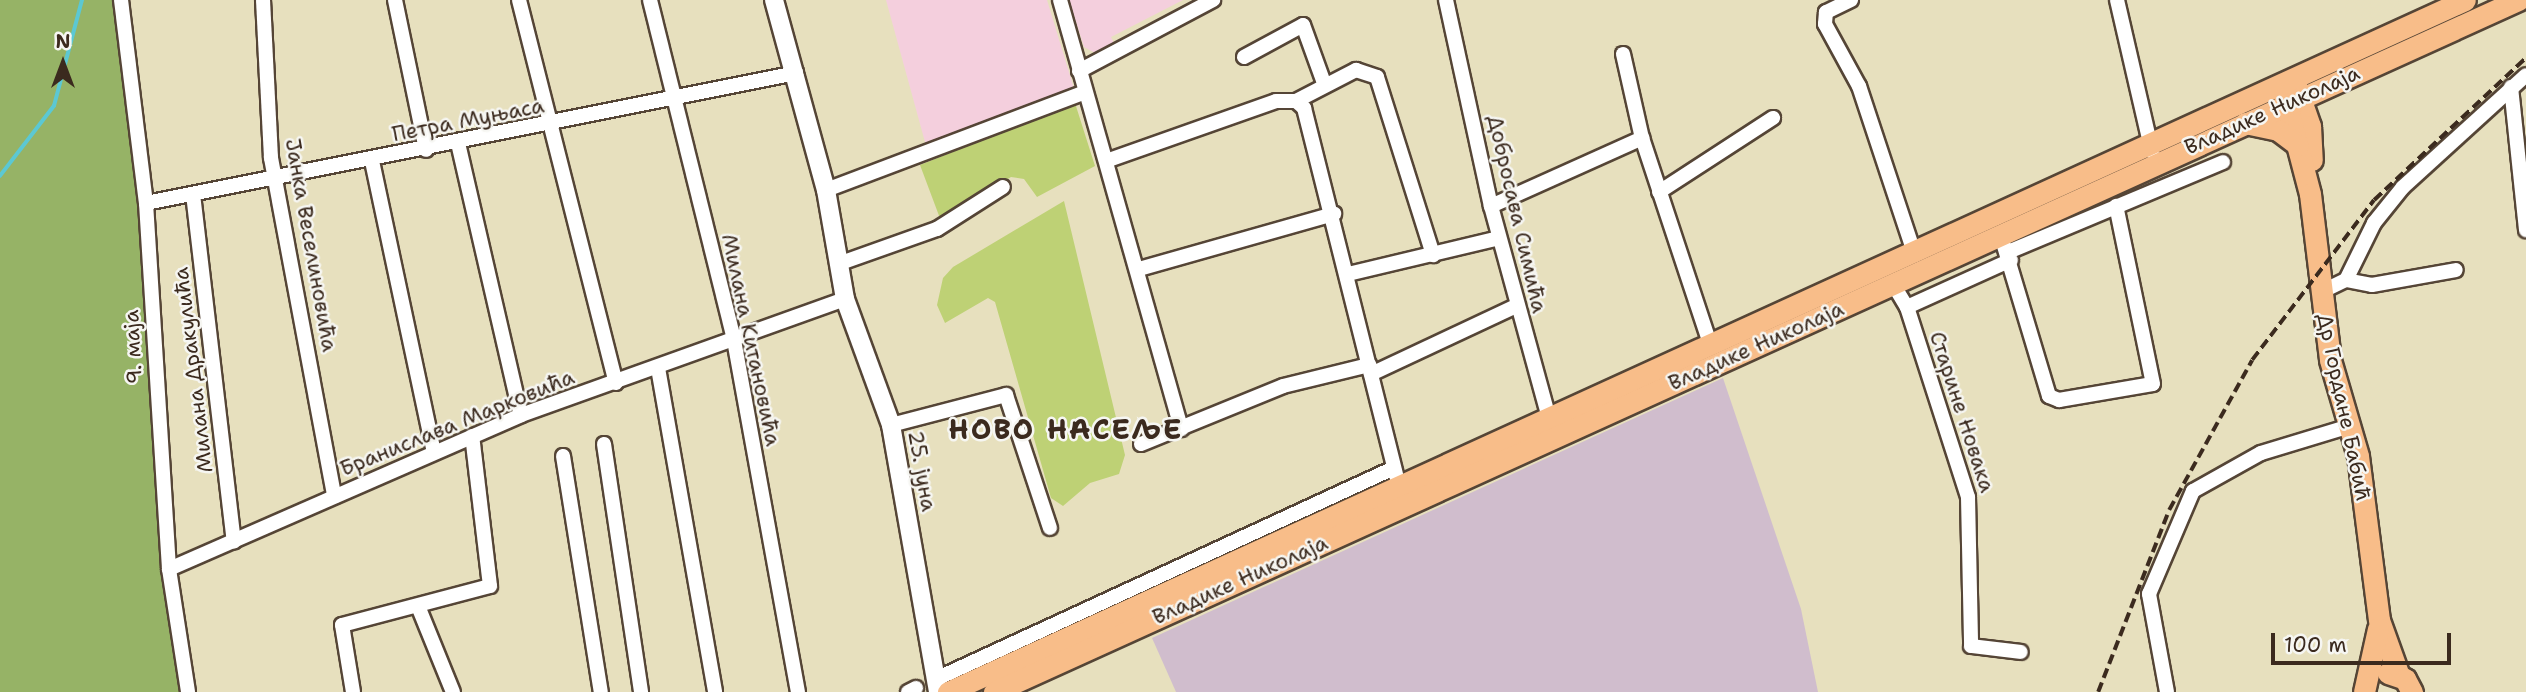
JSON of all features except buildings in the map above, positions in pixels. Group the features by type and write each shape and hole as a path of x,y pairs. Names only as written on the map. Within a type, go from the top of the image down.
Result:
{"main road":[{"name":"Владике Николаја","path":"941,688 1397,478 1552,427 1893,284 2006,249 2150,159 2465,0"},
{"name":"Владике Николаја","path":"994,692 1552,427 1711,347 1915,255 2245,123 2290,89 2518,0"},
{"name":"Др Гордане Бабић","path":"2290,89 2298,145 2310,194"},
{"name":"Др Гордане Бабић","path":"2290,89 2310,126 2310,194 2330,359 2350,426 2379,620"},
{"path":"2245,123 2278,130 2298,145"},
{"path":"2366,688 2379,620"},
{"path":"2379,620 2410,688"},
{"path":"2366,688 2379,675 2410,688"}],"street":[{"name":"9. маја","path":"121,0 146,203 169,569 188,692"},
{"name":"Јанка Веселиновића","path":"263,0 271,150 279,178 334,496"},
{"path":"395,0 426,150"},
{"path":"519,0 547,126 616,383"},
{"name":"Милана Китановића","path":"650,0 734,340 798,692"},
{"name":"25. јуна","path":"774,0 826,190 845,299 891,425 941,688"},
{"path":"1060,0 1139,269 1181,429"},
{"path":"1079,71 1213,0"},
{"name":"Добросава Симића","path":"1446,0 1491,206 1516,306 1552,427"},
{"path":"1850,0 1826,12 1825,24 1859,86 1915,255"},
{"path":"2117,0 2150,159 2153,190"},
{"path":"1244,57 1303,25 1324,83"},
{"path":"1623,54 1642,138 1711,347"},
{"path":"1106,161 1276,101 1296,101 1324,83 1356,70 1377,77 1433,255"},
{"name":"Петра Муњаса","path":"146,203 372,161 796,73"},
{"path":"2346,280 2378,215 2437,151 2526,75"},
{"path":"2511,87 2526,230"},
{"path":"826,190 1085,92"},
{"path":"1296,101 1307,117 1334,214 1397,478"},
{"path":"1659,192 1773,118"},
{"path":"1491,206 1642,138"},
{"path":"458,143 521,415"},
{"path":"372,161 434,452"},
{"path":"1907,307 2006,249 2223,162"},
{"path":"838,264 937,229 1003,187"},
{"name":"Милана Дракулића","path":"193,194 234,542"},
{"path":"2006,249 2049,396 2059,400 2154,384 2116,206"},
{"path":"1139,269 1334,214"},
{"path":"1348,274 1499,238"},
{"path":"2321,292 2346,280 2372,285 2456,270"},
{"name":"Старине Новака","path":"1893,284 1907,307 1970,509 1971,646 2021,652"},
{"name":"Бранислава Марковића","path":"169,569 521,415 659,368 845,299"},
{"path":"1141,444 1283,386 1370,369 1516,306"},
{"path":"659,368 715,692"},
{"path":"891,425 1006,395 1050,528"},
{"path":"2167,692 2149,594 2193,491 2239,463 2350,426"},
{"path":"354,692 342,625 483,592 491,583 472,436"},
{"path":"604,444 641,692"},
{"path":"563,456 601,692"},
{"path":"418,606 453,692"}],"shaded area":[{"path":"886,0 1047,0 1076,95 928,153"},
{"path":"1069,0 1183,0 1111,37 1115,45 1097,54 1084,47"},
{"path":"1723,378 1801,609 1818,692 1176,692 1152,638"}],"green space":[{"path":"0,0 112,0 146,203 156,379 188,692 0,692"},
{"path":"1075,103 1095,166 1037,197 1024,179 1011,177 941,221 920,165"},
{"path":"1064,201 1125,455 1119,474 1090,483 1063,506 1051,498 995,302 988,298 945,323 937,305 943,278 953,267"}],"waterway":[{"path":"0,176 54,106 82,0"}],"railway":[{"path":"2098,692 2169,510 2252,360 2374,200 2526,58"}],"district":[{"name":"НОВО НАСЕЉЕ","path":"1066,429"}]}
